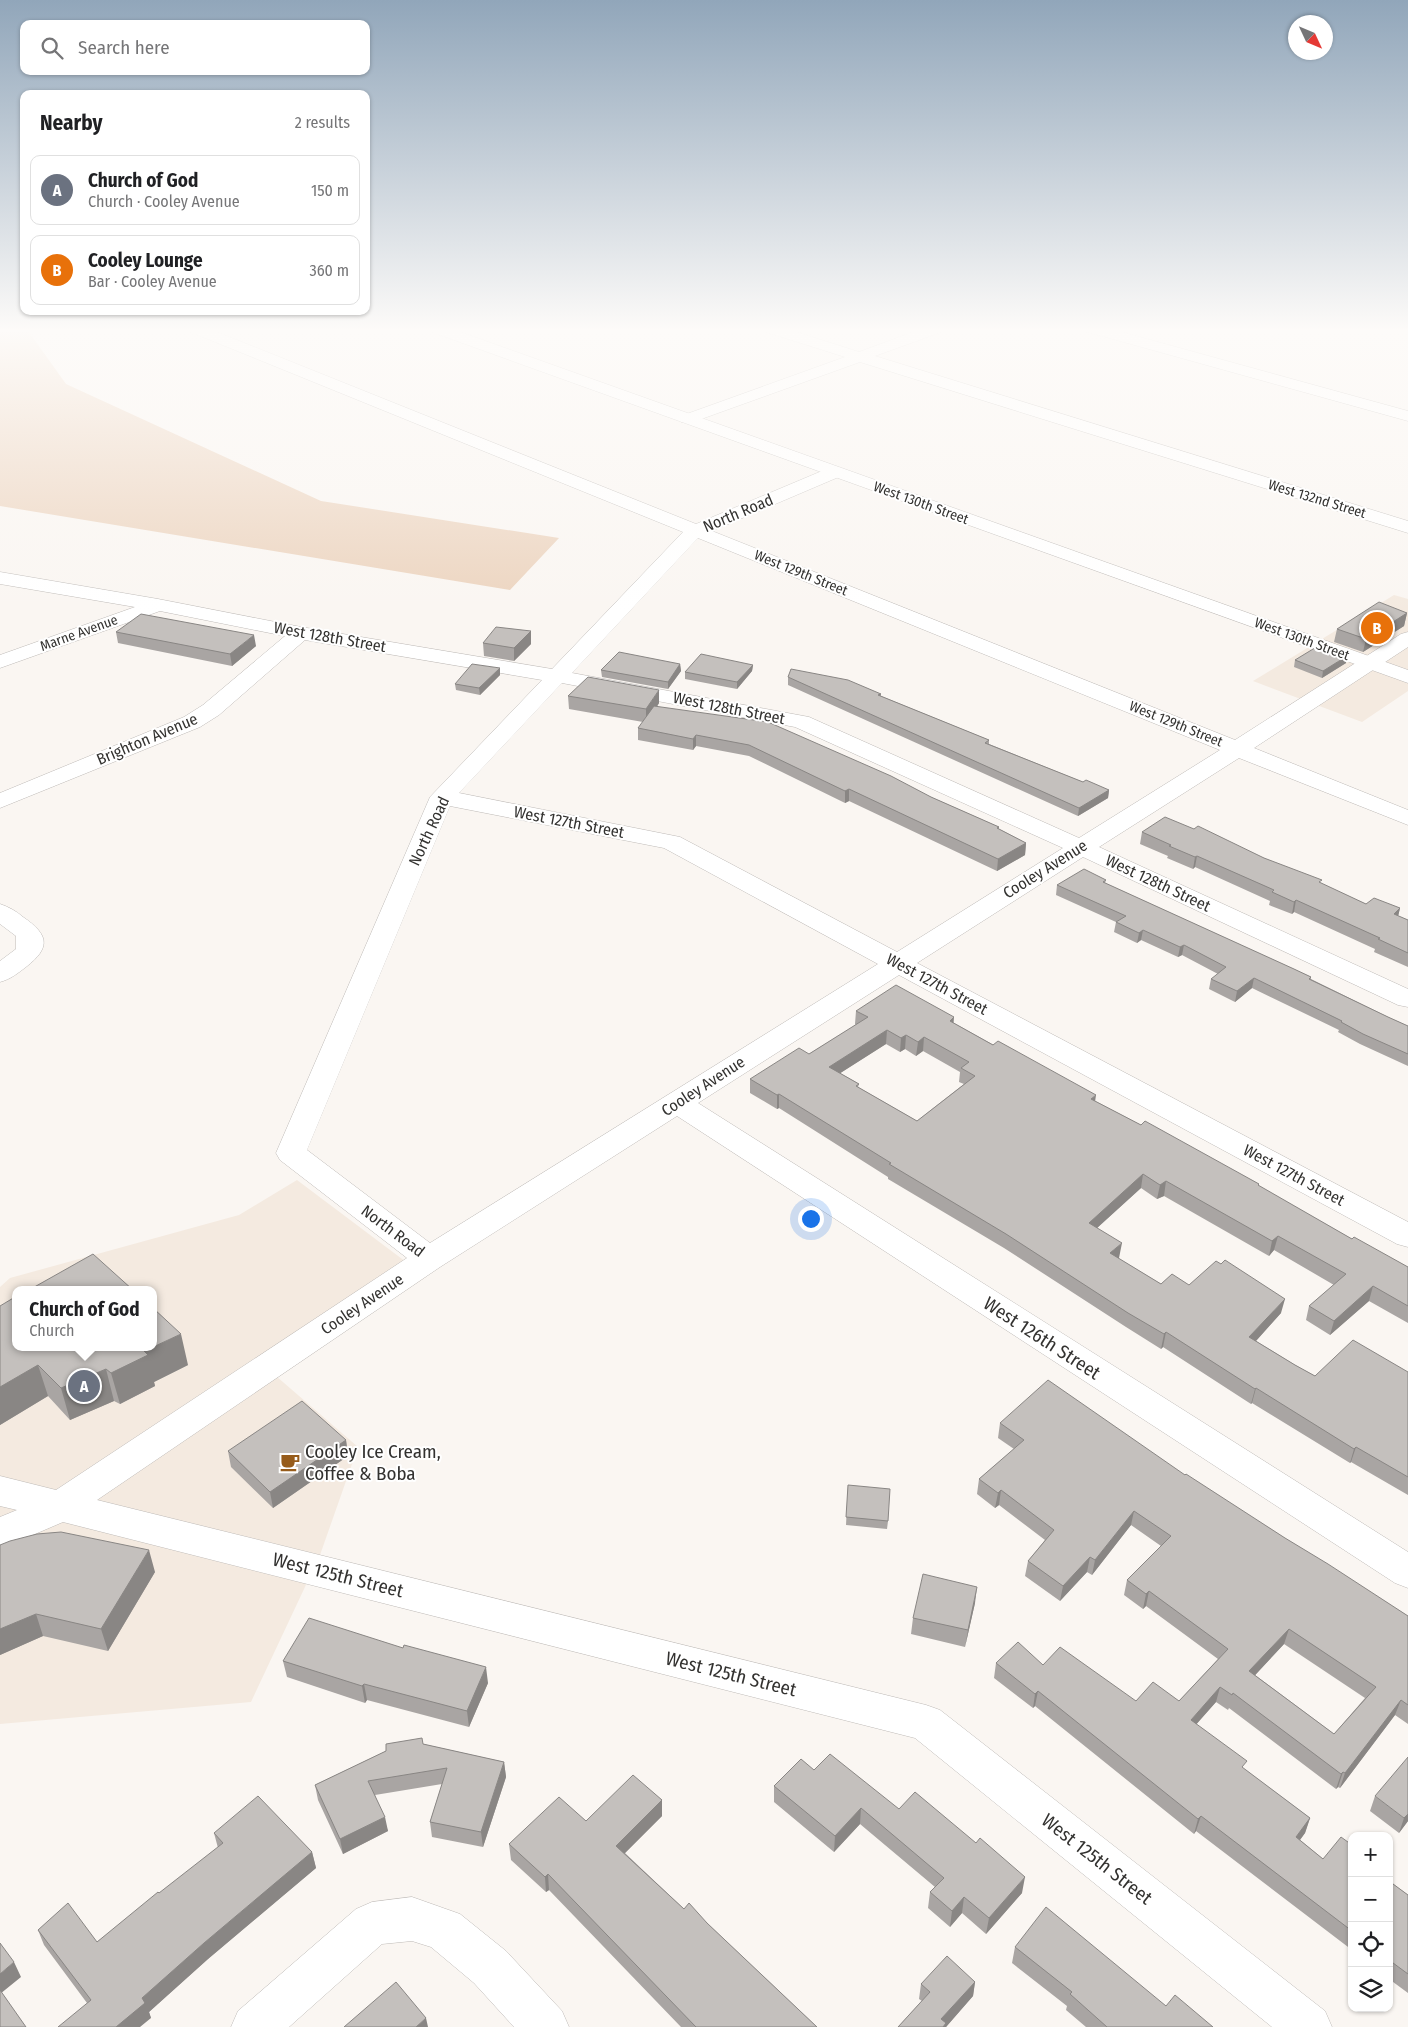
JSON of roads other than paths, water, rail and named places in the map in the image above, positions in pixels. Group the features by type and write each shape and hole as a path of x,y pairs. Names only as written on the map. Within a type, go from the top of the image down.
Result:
{"street":[{"name":"West 129th Street","path":"427,423 1408,818"},
{"name":"West 130th Street","path":"697,423 1408,677"},
{"name":"West 132nd Street","path":"1070,423 1408,528"},
{"name":"North Road","path":"429,1259 290,1153 442,797 695,531 835,472"},
{"name":"West 128th Street","path":"0,578 158,605 301,633 556,676 801,722 1080,847 1408,999"},
{"name":"Marne Avenue","path":"0,662 158,605"},
{"name":"Brighton Avenue","path":"0,801 192,722 211,710 301,633"},
{"name":"Cooley Avenue","path":"0,1534 61,1506 429,1259 896,962 1237,749 1367,662 1408,638"},
{"name":"West 127th Street","path":"442,797 671,842 1408,1236"},
{"path":"0,912 29,933 29,952 0,974"},
{"name":"West 126th Street","path":"677,1103 1408,1572"},
{"name":"West 125th Street","path":"0,1491 926,1723 1309,2027"},
{"path":"254,2027 372,1924 412,1919 444,1929 490,1967 546,2027"}],"place":[{"name":"Cooley Lounge","path":"1377,628"},
{"name":"Church of God","path":"84,1386"},
{"name":"Cooley Ice Cream, Coffee & Boba","path":"290,1462"}]}
